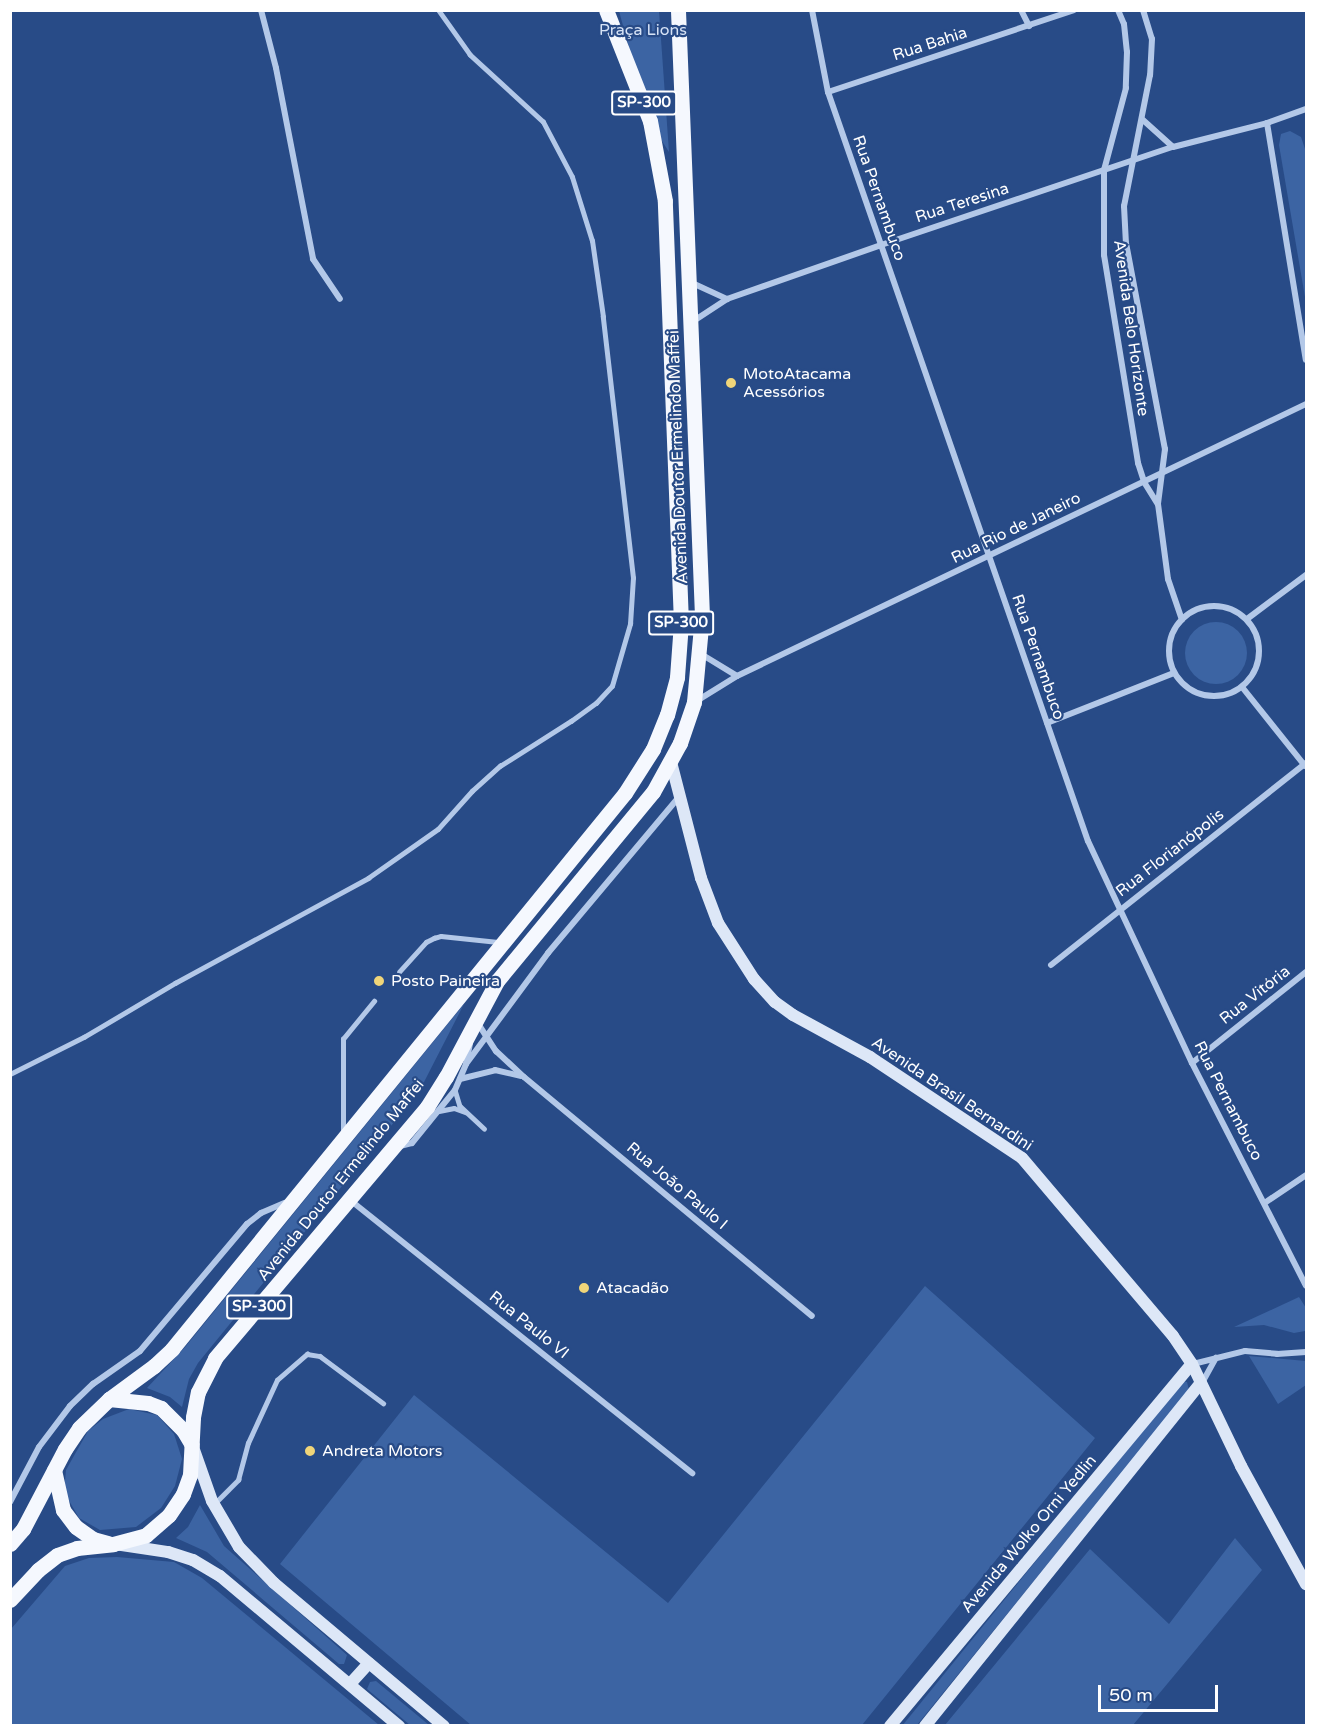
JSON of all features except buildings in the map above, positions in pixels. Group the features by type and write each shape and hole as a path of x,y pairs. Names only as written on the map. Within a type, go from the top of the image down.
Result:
{"main road":[{"name":"Avenida Doutor Ermelindo Maffei","path":"10,1544 23,1529 54,1470 80,1428 109,1399 154,1366 171,1349 504,942 640,771 667,715 680,651 665,201 650,121 606,10"},
{"name":"Avenida Doutor Ermelindo Maffei","path":"10,1600 38,1570 57,1555 77,1548 113,1544 146,1535 169,1515 183,1494 190,1475 193,1417 198,1392 215,1358 436,1093 497,981 653,792 671,762 694,702 702,616 678,10"},
{"path":"109,1399 148,1402 161,1408 183,1430 193,1447"},
{"path":"54,1470 63,1510 76,1527 93,1539 113,1544"}],"street":[{"path":"261,10 276,68 314,259 340,299"},
{"name":"Rua Pernambuco","path":"812,10 828,92 1088,841 1192,1063 1266,1202 1306,1286"},
{"path":"1021,10 1029,26"},
{"name":"Rua Bahia","path":"828,92 1074,10"},
{"name":"Avenida Belo Horizonte","path":"1118,10 1124,24 1127,52 1126,88 1104,170 1104,255 1138,463 1144,482 1158,504"},
{"name":"Avenida Belo Horizonte","path":"1143,10 1152,39 1143,120 1131,161 1125,206 1126,243 1165,449 1164,473 1158,504 1168,579 1182,620"},
{"name":"Rua Teresina","path":"691,322 727,299 881,244 1173,147 1267,123 1306,109"},
{"path":"1143,120 1173,147"},
{"path":"1267,123 1306,360"},
{"path":"690,282 727,299"},
{"name":"Rua Rio de Janeiro","path":"694,702 737,676 1306,404"},
{"path":"1247,620 1306,575"},
{"path":"1214,606 1232,609 1247,620 1257,637 1259,657 1255,671 1242,687 1221,696 1205,696 1190,690 1174,673 1170,657 1170,642 1182,620 1197,609 1214,606"},
{"path":"700,654 737,676"},
{"path":"1047,723 1174,673"},
{"path":"1242,687 1306,765"},
{"name":"Avenida Brasil Bernardini","path":"671,762 701,878 718,923 737,955 768,995 793,1015 870,1057 1022,1158 1173,1336 1192,1364 1241,1466 1306,1584"},
{"name":"Rua Florianópolis","path":"1051,965 1306,765"},
{"path":"466,1064 548,953 680,795"},
{"name":"Rua Vitória","path":"1192,1063 1306,972"},
{"path":"393,1147 412,1143 455,1090 466,1064 476,1019"},
{"name":"Rua João Paulo I","path":"476,1019 485,1038 524,1077 812,1316"},
{"name":"Rua João Paulo I","path":"460,1079 495,1070 524,1077"},
{"path":"1266,1202 1306,1175"},
{"path":"10,1502 39,1447 70,1406 93,1384 140,1351 247,1224 261,1213 294,1199"},
{"name":"Rua Paulo VI","path":"349,1199 692,1473"},
{"path":"1192,1364 1245,1351 1277,1354 1306,1352"},
{"path":"925,1725 1202,1383 1216,1358"},
{"name":"Avenida Wolko Orni Yedlin","path":"890,1725 1192,1364"},
{"path":"193,1447 214,1504 239,1546 274,1583 444,1725"},
{"path":"113,1544 168,1552 193,1560 220,1576 399,1725"},
{"path":"350,1684 369,1663"}],"lane":[{"path":"10,1074 84,1037 175,983 368,878 438,829 472,791 500,766 571,722 596,703 612,686 630,624 633,578 592,241 572,177 543,122 470,56 438,10"},
{"path":"399,972 426,942 441,936 504,942"},
{"path":"343,1139 343,1039 374,1001"},
{"path":"455,1090 457,1100 465,1112 484,1128"},
{"path":"439,1111 454,1108 465,1112"},
{"path":"214,1504 238,1480 248,1443 277,1380 307,1354 320,1356 384,1404"}],"green space":[{"name":"Praça Lions","path":"619,11 659,11 669,152 660,138 642,95"},
{"path":"1290,131 1301,137 1306,152 1306,303 1279,145 1281,134"},
{"path":"1210,622 1222,622 1238,631 1245,641 1247,653 1245,665 1238,675 1222,684 1210,684 1199,679 1190,670 1185,659 1185,647 1190,636 1199,627"},
{"path":"464,1004 423,1084 198,1363 189,1379 182,1407 170,1397 147,1388 186,1346"},
{"path":"925,1286 1095,1438 862,1725 471,1725 280,1564 414,1395 668,1603"},
{"path":"1299,1297 1306,1308 1305,1331 1294,1333 1264,1325 1234,1327"},
{"path":"1249,1356 1306,1361 1306,1385 1278,1404"},
{"path":"1182,1381 1187,1382 1189,1390 917,1725 902,1726"},
{"path":"129,1409 157,1415 174,1434 182,1459 175,1486 161,1508 136,1527 100,1530 79,1518 64,1492 66,1470 88,1431 103,1419"},
{"path":"200,1505 224,1546 347,1655 344,1664 339,1664 207,1552 176,1538 188,1527"},
{"path":"1235,1538 1262,1570 1133,1725 945,1725 1090,1549 1169,1624"},
{"path":"117,1557 174,1562 202,1578 379,1725 11,1725 11,1629 65,1566 89,1558"},
{"path":"376,1681 429,1725 410,1725 367,1689 370,1682"}],"place":[{"name":"MotoAtacama Acessórios","path":"731,383"},
{"name":"Posto Paineira","path":"379,981"},
{"name":"Atacadão","path":"584,1288"},
{"name":"Andreta Motors","path":"310,1451"}]}
